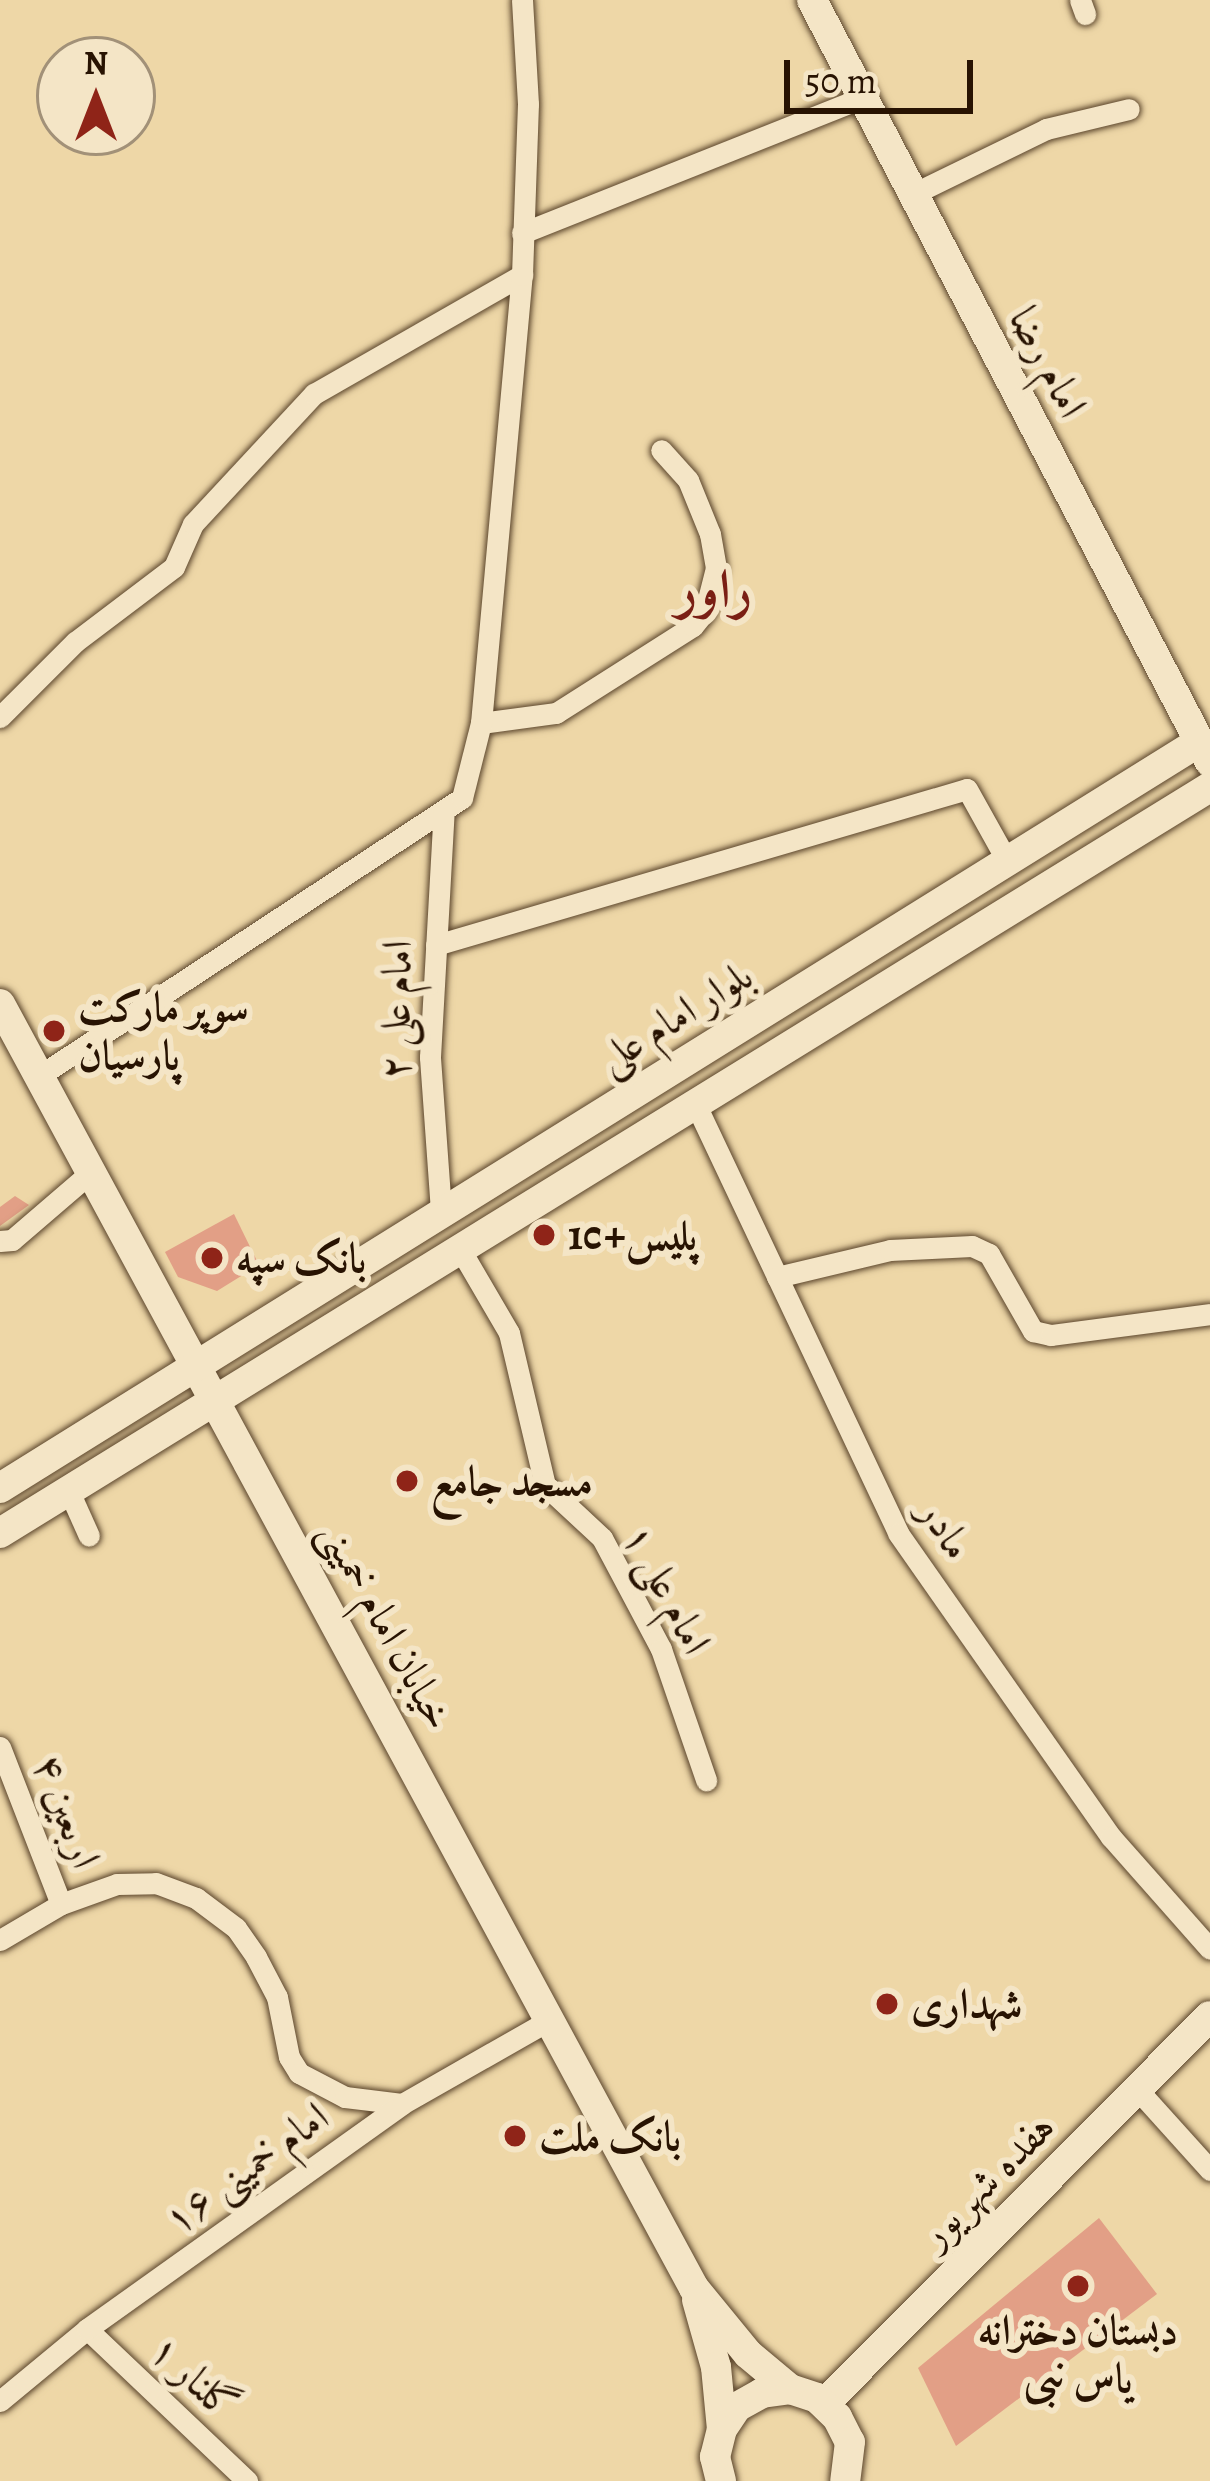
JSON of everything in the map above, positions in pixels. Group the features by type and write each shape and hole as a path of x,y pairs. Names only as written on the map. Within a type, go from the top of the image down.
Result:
{"street":[{"path":"39,1076 463,798 481,724 522,275 528,104 522,0"},
{"name":"امام رضا","path":"812,0 1206,751"},
{"path":"522,232 863,97"},
{"path":"913,194 1046,129 1130,109"},
{"path":"0,717 75,642 174,567 193,524 314,394 522,275"},
{"path":"481,724 556,712 692,626 705,611 716,568 710,534 688,480 661,450"},
{"name":"بلوار امام علی","path":"0,1488 1007,860 1206,751"},
{"name":"بلوار امام علی","path":"0,1533 214,1396 460,1250 1210,787"},
{"path":"436,945 967,789 1007,860"},
{"name":"امام علی ۲","path":"441,1211 430,1057 444,810"},
{"name":"خیابان امام خمینی","path":"0,1004 694,2288"},
{"name":"مادر","path":"695,1102 898,1533 1111,1837 1210,1949"},
{"path":"0,1241 12,1240 91,1172"},
{"path":"777,1277 890,1250 972,1246 989,1254 1033,1331 1051,1335 1210,1314"},
{"name":"امام علی ۱","path":"460,1250 509,1333 545,1485 602,1538 661,1649 706,1780"},
{"path":"68,1489 89,1536"},
{"name":"اربعین ۴","path":"0,1748 61,1904"},
{"path":"0,1940 61,1904 116,1884 156,1883 196,1898 236,1928 256,1958 277,1997 289,2057 299,2073 345,2097 402,2104"},
{"name":"هفده شهریور","path":"824,2404 1210,2016"},
{"name":"امام خمینی ۱۶","path":"0,2401 87,2330 402,2104 550,2019"},
{"path":"1137,2090 1210,2170"},
{"path":"694,2288 748,2354 790,2389 824,2404 850,2443 844,2481"},
{"path":"694,2288 716,2367 722,2428 715,2457 721,2481"},
{"name":"گلنار ۱","path":"87,2330 248,2481"},
{"path":"722,2428 737,2407 762,2393 790,2389"}],"building":[{"path":"15,1196 29,1205 0,1226 0,1207"},
{"name":"بانک سپه","path":"234,1214 259,1265 217,1291 178,1277 165,1252"},
{"path":"1099,2218 1157,2294 956,2446 918,2368"}],"place":[{"name":"سوپر مارکت پارسیان","path":"54,1031"},
{"name":"پلیس+10","path":"544,1235"},
{"name":"بانک سپه","path":"212,1258"},
{"name":"مسجد جامع","path":"407,1481"},
{"name":"شهداری","path":"887,2004"},
{"name":"بانک ملت","path":"515,2136"},
{"name":"دبستان دخترانه یاس نبی","path":"1078,2286"}],"district":[{"name":"راور","path":"714,589"}]}
